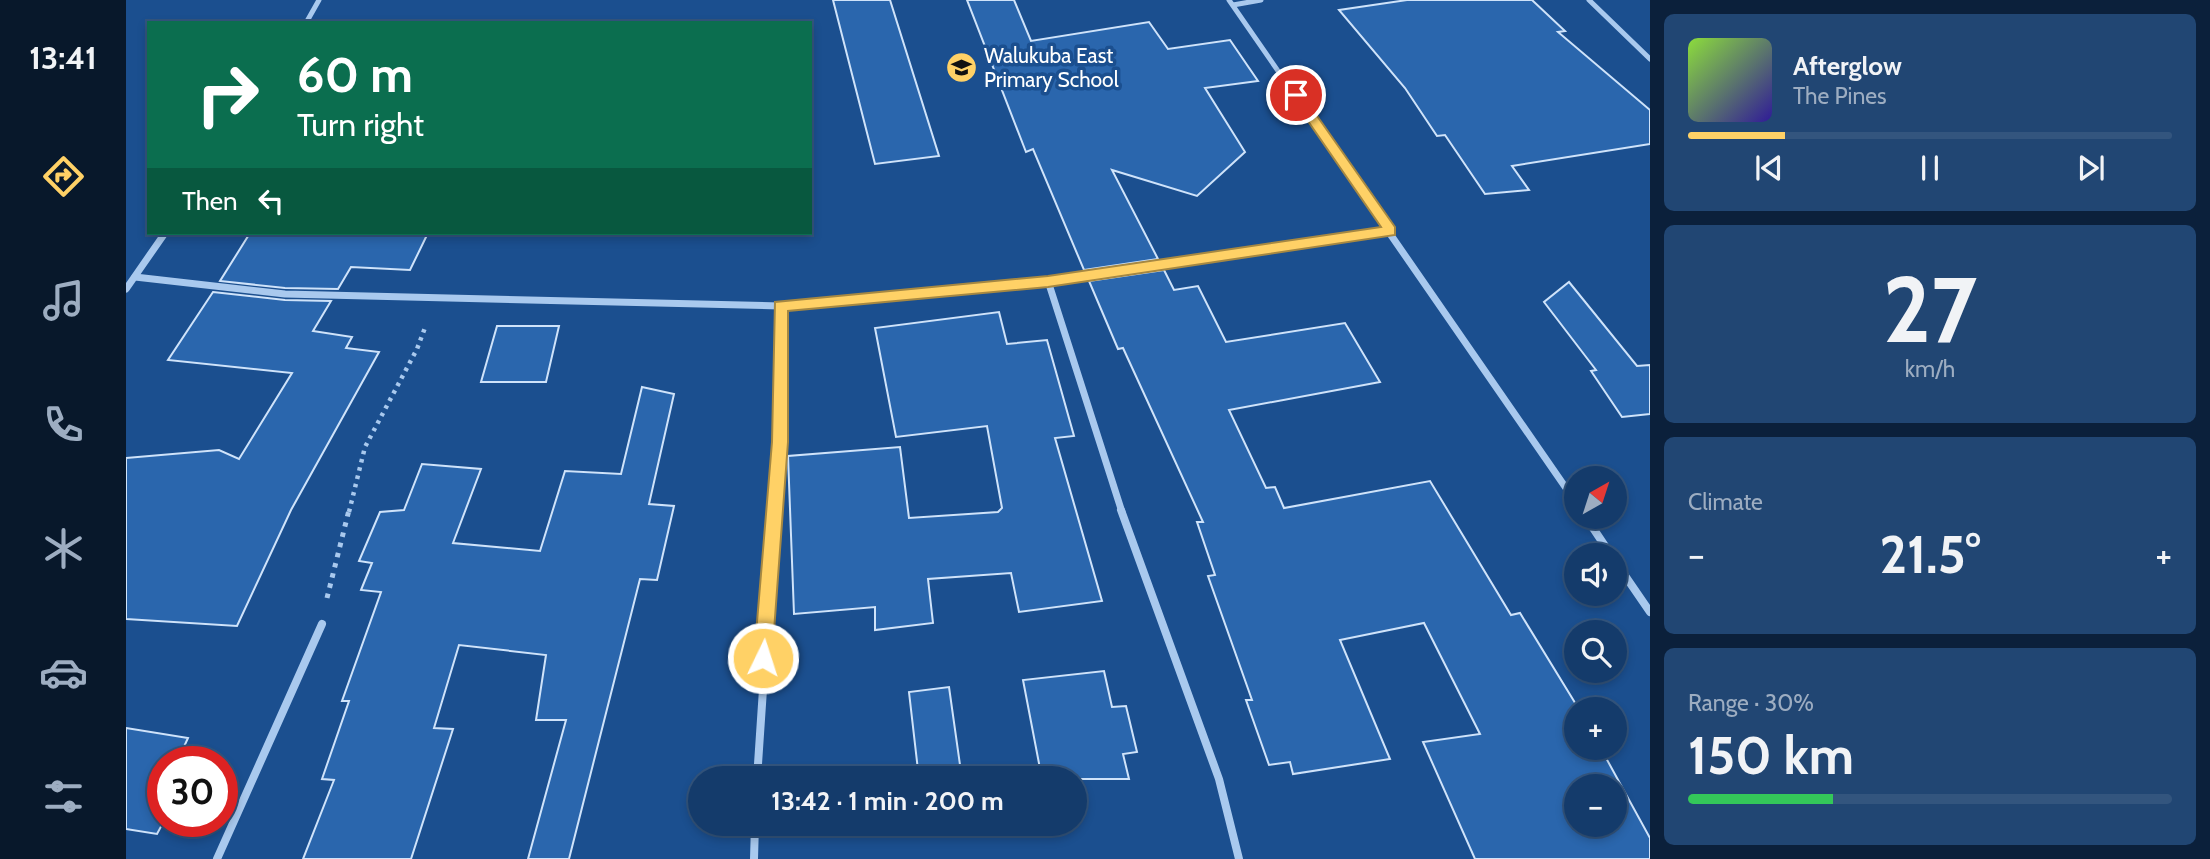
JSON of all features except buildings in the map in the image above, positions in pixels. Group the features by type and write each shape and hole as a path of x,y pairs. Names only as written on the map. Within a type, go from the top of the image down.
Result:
{"street":[{"path":"307,21 319,0"},
{"path":"1231,2 1261,0"},
{"path":"1588,0 1650,59"},
{"path":"1231,2 1564,485"},
{"path":"135,277 285,294 780,306 1048,281 1391,231"},
{"path":"126,289 164,235"},
{"path":"1048,281 1117,498 1219,779 1240,859"},
{"path":"758,766 780,442 780,306"},
{"path":"1627,578 1650,612"},
{"path":"217,859 321,624"},
{"path":"754,859 755,836"}],"path":[{"path":"321,624 335,557 365,447 417,349 436,298"}],"place":[{"name":"Walukuba East Primary School","path":"961,68"}],"route":[{"path":"763,658 780,442 780,306 1048,281 1391,231 1296,95"}]}
